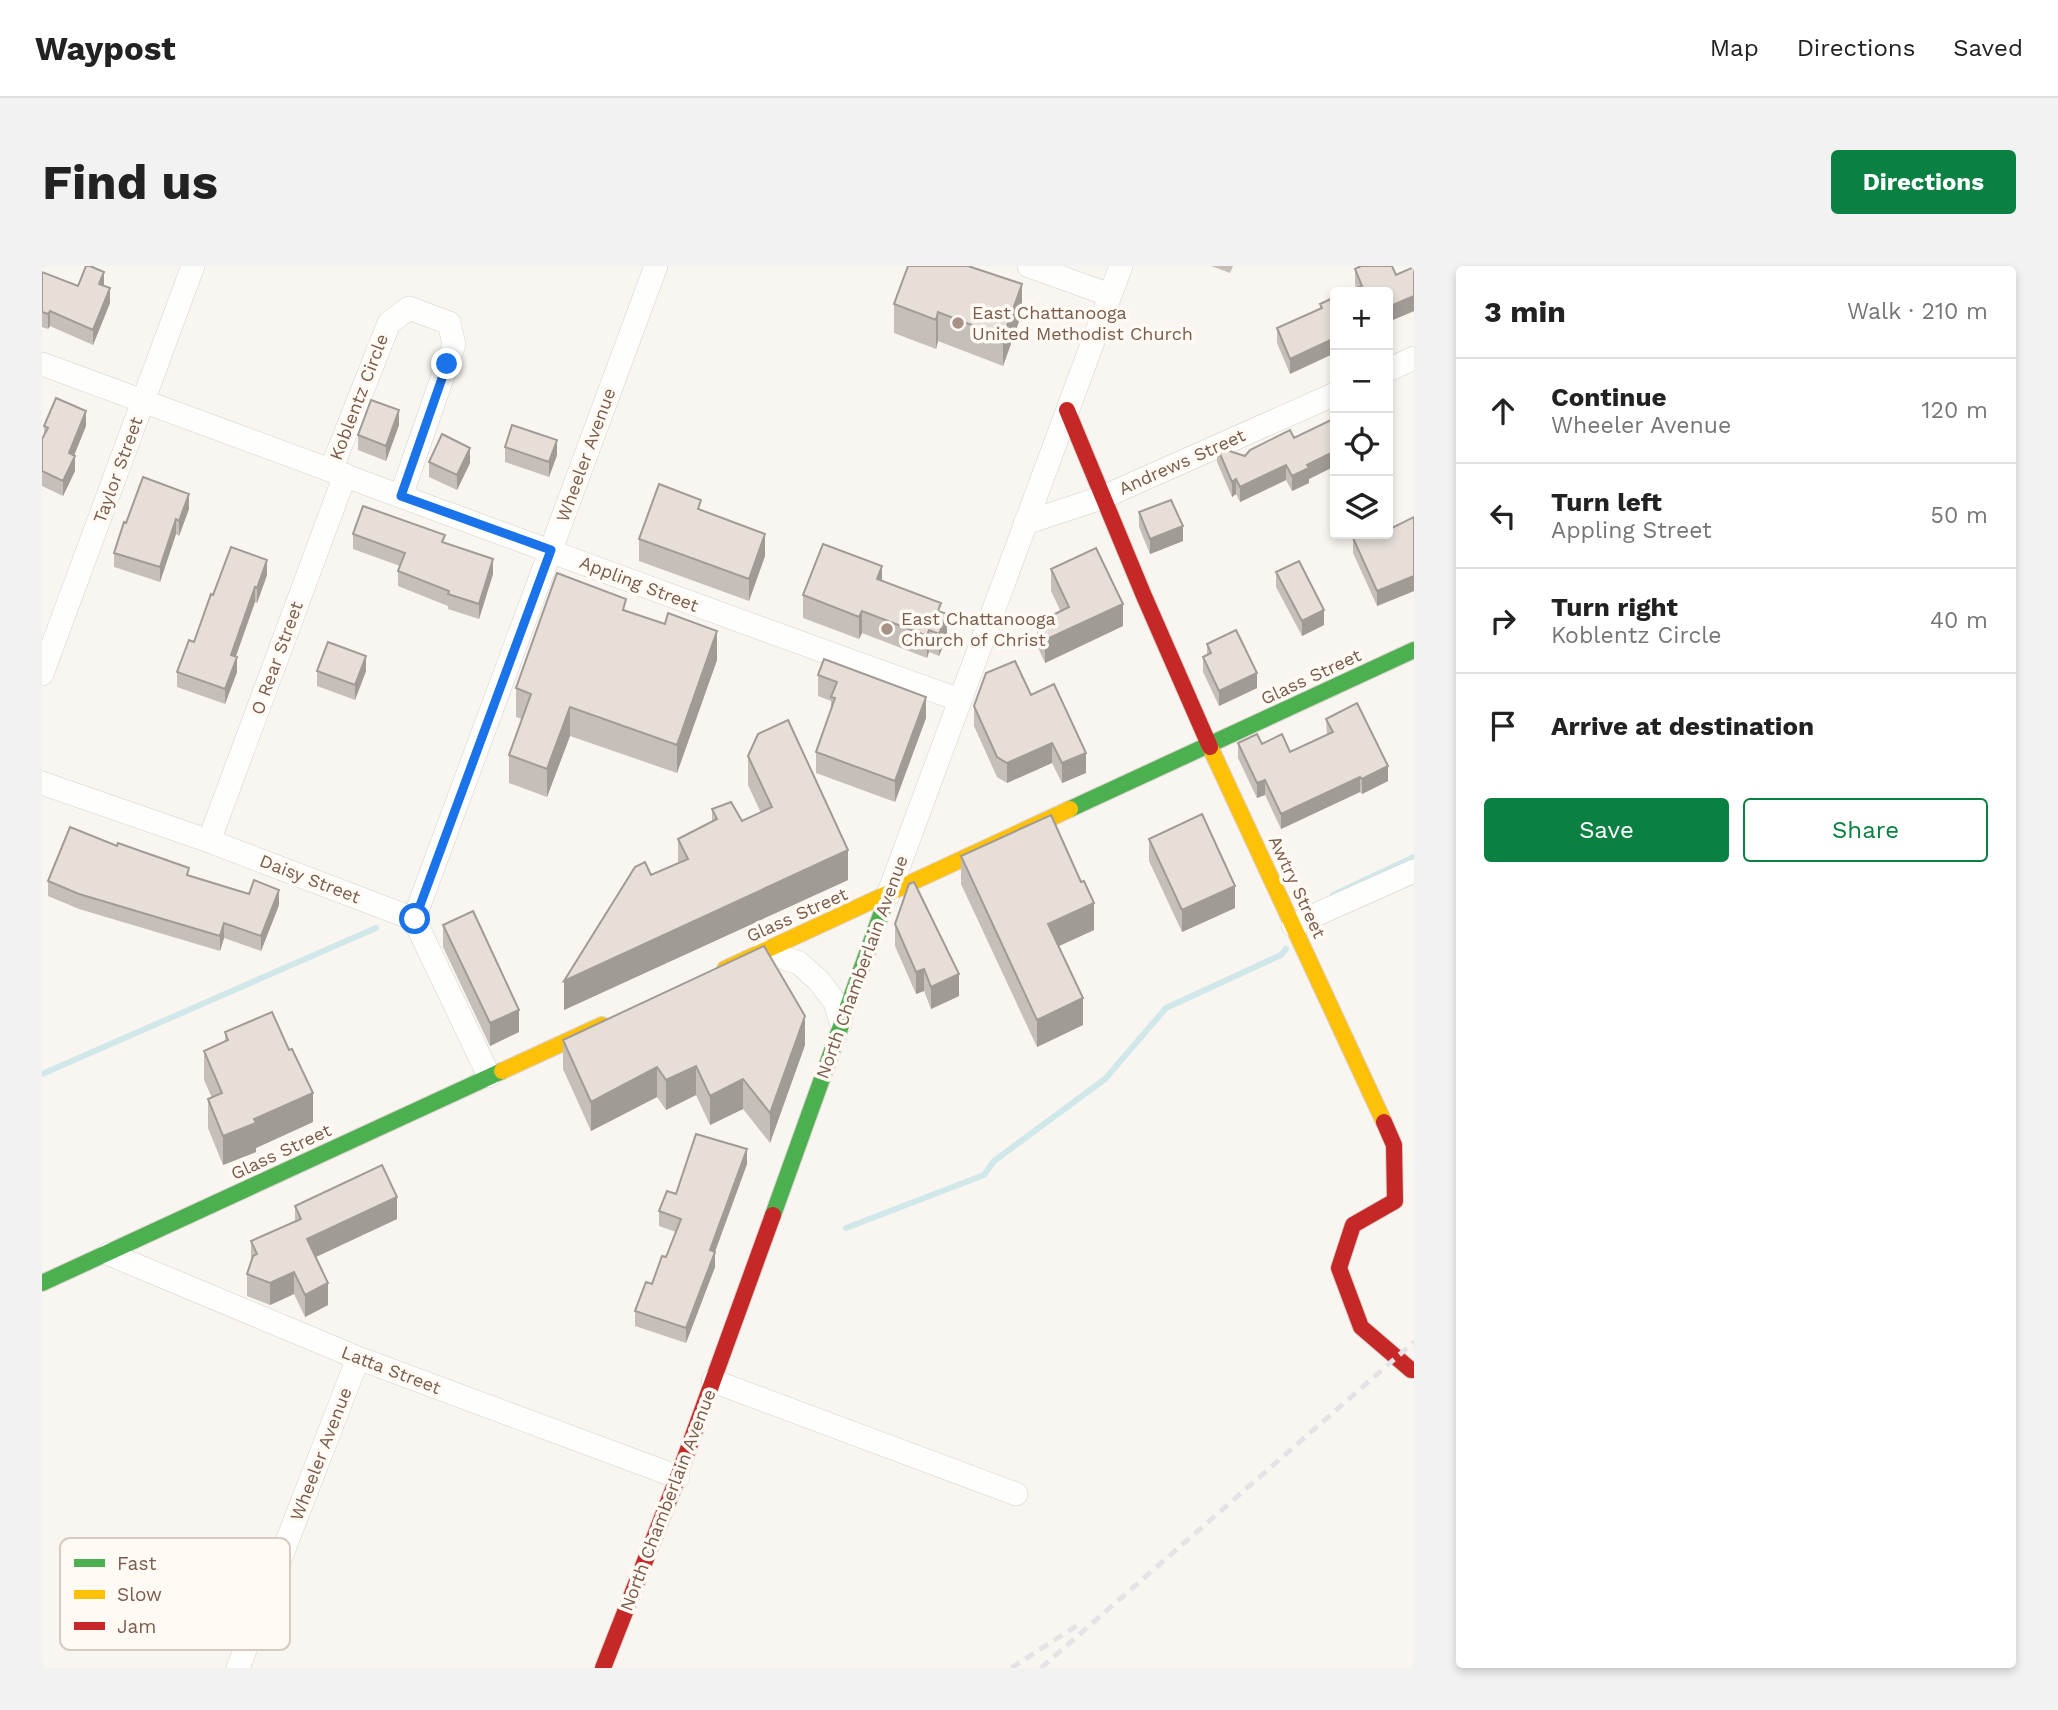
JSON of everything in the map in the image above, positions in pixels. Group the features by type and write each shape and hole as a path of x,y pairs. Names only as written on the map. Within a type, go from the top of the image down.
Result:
{"street":[{"name":"Taylor Street","path":"42,674 193,266"},
{"name":"Wheeler Avenue","path":"415,919 656,266"},
{"path":"1029,266 1110,295"},
{"name":"North Chamberlain Avenue","path":"605,1667 678,1477 841,1022 1121,266"},
{"name":"Koblentz Circle","path":"338,473 388,323 409,308 449,323 454,344 401,496"},
{"path":"1393,368 1414,358"},
{"name":"Appling Street","path":"42,364 551,550 733,620 960,700"},
{"name":"Andrews Street","path":"1026,523 1101,498 1330,396"},
{"name":"Awtry Street","path":"1067,410 1101,498 1209,745 1394,1145 1395,1202 1353,1225 1339,1268 1361,1327 1391,1355 1414,1370"},
{"name":"O Rear Street","path":"209,841 338,473"},
{"name":"Glass Street","path":"713,974 1414,650"},
{"name":"Daisy Street","path":"42,783 209,841 415,919"},
{"path":"1293,925 1414,871"},
{"path":"415,919 489,1076"},
{"path":"764,951 799,963 819,981 835,1002 841,1022"},
{"name":"Glass Street","path":"42,1283 612,1020"},
{"name":"Latta Street","path":"109,1254 358,1358 678,1477"},
{"name":"Wheeler Avenue","path":"288,1538 358,1358"},
{"path":"713,1381 1016,1494"},
{"name":"Wheeler Avenue","path":"237,1668 244,1650"}],"building":[{"path":"86,266 104,272 99,284 110,288 93,330 50,311 48,314 42,312 42,272 78,286"},
{"path":"908,266 968,266 1022,284 1003,337 938,312 936,320 894,304"},
{"path":"1361,266 1392,266 1396,275 1414,267 1414,296 1393,305 1393,287 1360,287 1362,286 1355,269"},
{"path":"1330,299 1330,340 1290,359 1277,328 1322,308 1320,304"},
{"path":"56,398 86,411 69,453 75,456 63,481 42,471 42,439 48,428 44,426"},
{"path":"371,400 399,410 386,446 358,435"},
{"path":"1330,420 1330,454 1292,476 1286,465 1240,487 1236,479 1232,482 1217,447 1245,456 1250,450 1290,430 1294,438"},
{"path":"512,425 557,440 549,462 505,447"},
{"path":"442,434 470,448 457,475 429,462"},
{"path":"143,477 189,494 179,521 176,519 160,567 114,553"},
{"path":"659,484 701,500 698,509 765,534 749,579 639,539"},
{"path":"1171,500 1183,526 1150,539 1139,512"},
{"path":"363,506 445,535 442,542 493,559 479,604 448,594 449,591 398,571 405,553 353,534"},
{"path":"1414,517 1414,576 1377,591 1353,539 1393,539 1393,528"},
{"path":"823,544 882,566 877,579 941,603 938,611 947,614 939,634 929,630 927,636 862,611 859,617 803,595"},
{"path":"231,547 267,560 231,655 237,657 225,689 177,672 189,640 194,642"},
{"path":"1096,548 1123,604 1045,640 1037,623 1069,607 1051,569"},
{"path":"1299,561 1324,610 1302,621 1276,572"},
{"path":"557,573 626,599 623,610 665,624 668,613 717,631 677,745 570,707 547,769 509,755 531,694 516,688"},
{"path":"1236,630 1257,673 1219,691 1203,657 1211,653 1207,644"},
{"path":"328,642 366,656 355,685 317,671"},
{"path":"824,659 926,697 895,781 816,752 835,698 831,697 837,682 818,675"},
{"path":"1015,661 1031,695 1054,684 1086,753 1062,763 1052,743 1007,763 997,757 974,706 986,673"},
{"path":"1357,703 1388,766 1281,814 1265,780 1257,783 1238,743 1257,734 1262,744 1282,734 1290,752 1333,732 1326,719"},
{"path":"788,720 848,850 564,981 635,867 645,862 651,875 688,859 678,839 717,819 712,809 731,802 742,821 772,807 748,756 758,734"},
{"path":"1202,814 1235,886 1182,910 1149,839"},
{"path":"1051,815 1081,882 1084,881 1094,903 1048,924 1083,998 1037,1020 961,856"},
{"path":"70,827 117,846 118,843 189,868 187,875 249,894 254,880 279,890 261,936 224,923 220,936 79,894 48,881"},
{"path":"914,882 959,974 931,987 924,969 916,972 895,924 909,884"},
{"path":"473,911 519,1010 490,1023 443,925"},
{"path":"764,946 805,1016 770,1113 743,1079 710,1096 696,1066 666,1080 657,1067 591,1102 563,1040"},
{"path":"272,1012 313,1093 254,1119 256,1123 223,1136 208,1099 222,1093 204,1051 228,1040 225,1032"},
{"path":"696,1134 747,1149 710,1250 715,1252 686,1328 635,1311 646,1282 652,1284 662,1256 666,1257 681,1219 659,1211 667,1191 676,1194"},
{"path":"382,1165 397,1197 307,1239 328,1283 305,1295 294,1272 270,1283 247,1274 253,1256 257,1254 251,1241 301,1219 295,1206"}],"waterway":[{"path":"1333,895 1414,857"},
{"path":"42,1074 376,928"},
{"path":"846,1228 984,1175 994,1161 1105,1079 1166,1008 1281,955 1286,949"}],"railway":[{"path":"1041,1668 1414,1342"},
{"path":"1011,1668 1081,1623"}],"traffic: fast":[{"path":"1070,809 1414,650"},
{"path":"773,1215 888,895"},
{"path":"42,1283 502,1071"}],"traffic: slow":[{"path":"1210,747 1384,1122"},
{"path":"725,969 1070,809"},
{"path":"502,1071 602,1025"}],"traffic: jam":[{"path":"1067,410 1210,747"},
{"path":"1384,1122 1394,1145 1395,1201 1353,1225 1339,1268 1361,1327 1414,1370"},
{"path":"603,1668 678,1477 773,1215"}],"place":[{"name":"East Chattanooga United Methodist Church","path":"958,323"},
{"name":"East Chattanooga Church of Christ","path":"887,629"}],"route":[{"path":"415,919 551,550 401,496 447,364"}]}
